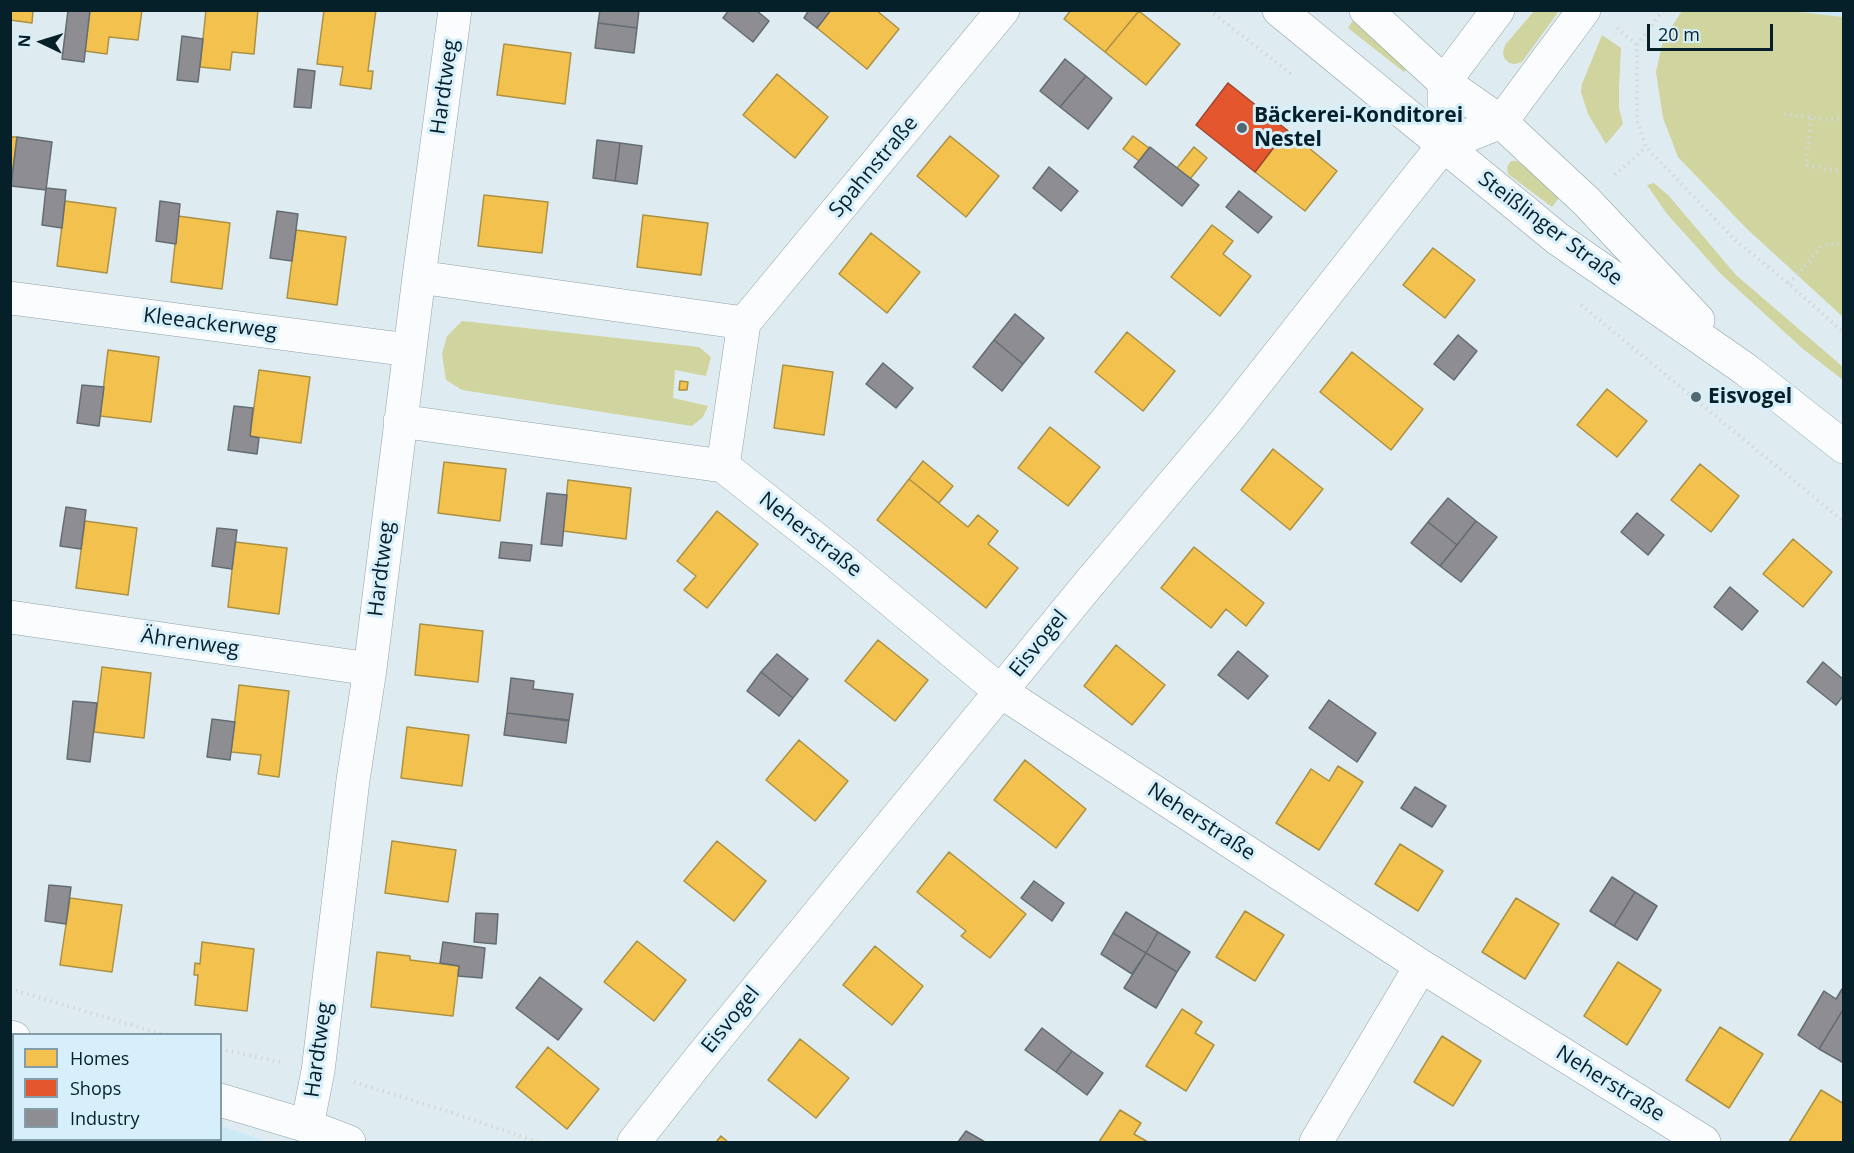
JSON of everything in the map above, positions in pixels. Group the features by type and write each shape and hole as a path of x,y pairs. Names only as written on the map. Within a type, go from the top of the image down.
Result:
{"street":[{"name":"Hardtweg","path":"307,1126 318,1071 353,780 370,669 409,350 455,10"},
{"name":"Spahnstraße","path":"744,323 1003,10"},
{"name":"Steißlinger Straße","path":"1279,10 1558,239 1745,369 1844,447"},
{"name":"Steißlinger Straße","path":"1366,10 1444,82 1501,122 1586,201 1745,369"},
{"path":"1498,10 1444,82 1444,145 1501,122 1584,10"},
{"name":"Eisvogel","path":"634,1143 1000,691 1227,420 1444,145"},
{"path":"400,421 723,466 744,323 419,277"},
{"name":"Kleeackerweg","path":"10,298 409,350"},
{"name":"Neherstraße","path":"723,466 840,558 1000,691 1421,966 1704,1143"},
{"name":"Ährenweg","path":"10,617 370,669"},
{"path":"1316,1143 1421,966"},
{"path":"222,1101 307,1126 350,1143"}],"path":[{"path":"1663,10 1637,45 1637,121 1646,147 1736,240 1844,333"},
{"path":"1784,114 1830,120 1844,117"},
{"path":"1811,118 1806,165 1844,172"},
{"path":"1789,284 1822,246 1844,243"},
{"path":"10,988 156,1033"},
{"path":"222,1049 318,1071 456,1114 538,1143"}],"shaded area":[{"path":"1799,10 1843,11 1843,17 1799,12"},
{"path":"10,1068 12,1068 12,1141 222,1141 222,1126 268,1142 11,1142"}],"green space":[{"path":"1799,10 1800,12 1843,17 1843,317 1746,228 1678,157 1663,118 1656,72 1663,40 1682,11"},
{"path":"1534,11 1559,11 1522,62 1509,63 1504,58 1505,45"},
{"path":"1357,14 1409,68 1404,72 1348,28"},
{"path":"1602,35 1621,48 1619,108 1623,124 1606,144 1588,114 1581,92 1582,84"},
{"path":"1511,161 1517,161 1562,194 1552,207 1508,174 1507,167"},
{"path":"1654,183 1669,196 1736,275 1843,367 1843,380 1803,349 1721,274 1667,214 1647,185"},
{"path":"462,321 699,347 711,357 706,376 675,370 673,398 708,406 703,417 692,426 462,390 446,380 442,354 447,336"}],"building: Homes":[{"path":"10,10 33,10 32,23 10,20"},
{"path":"90,10 142,10 138,40 109,37 107,54 85,51"},
{"path":"206,10 258,10 254,54 232,52 230,70 200,67"},
{"path":"324,10 376,10 368,71 373,71 371,89 340,85 343,67 317,64"},
{"path":"831,10 876,10 899,29 867,69 817,28"},
{"path":"1071,10 1139,11 1105,52 1064,19"},
{"path":"1139,11 1180,44 1146,85 1105,52"},
{"path":"504,44 571,53 565,104 497,95"},
{"path":"777,74 828,117 795,158 743,115"},
{"path":"1287,130 1337,171 1305,211 1255,172"},
{"path":"950,136 999,176 966,217 917,176"},
{"path":"1133,136 1149,148 1139,161 1123,149"},
{"path":"10,137 17,137 10,192"},
{"path":"1194,147 1207,158 1190,179 1177,168"},
{"path":"484,195 548,202 542,253 478,246"},
{"path":"65,201 116,208 107,273 57,266"},
{"path":"643,215 708,223 701,275 637,267"},
{"path":"178,216 230,223 222,289 171,282"},
{"path":"1212,225 1233,241 1223,254 1251,276 1220,316 1171,277"},
{"path":"296,230 346,237 337,305 287,298"},
{"path":"871,233 920,272 887,313 839,274"},
{"path":"1433,248 1475,280 1445,318 1403,285"},
{"path":"1127,332 1175,371 1143,411 1095,372"},
{"path":"108,350 159,357 151,422 100,416"},
{"path":"1352,352 1423,409 1391,450 1320,392"},
{"path":"783,365 833,372 824,435 774,428"},
{"path":"259,370 310,377 301,443 250,436"},
{"path":"680,381 688,382 687,390 679,390"},
{"path":"1607,389 1647,421 1617,457 1577,425"},
{"path":"1050,427 1100,467 1068,506 1018,468"},
{"path":"1273,449 1323,489 1290,530 1241,490"},
{"path":"923,461 953,486 939,503 909,479"},
{"path":"444,462 506,469 500,521 438,513"},
{"path":"1700,464 1739,496 1711,532 1671,500"},
{"path":"909,479 968,527 978,515 998,531 988,544 1018,568 986,608 877,520"},
{"path":"568,480 631,488 626,539 563,531"},
{"path":"717,511 758,544 707,608 684,590 696,576 677,561"},
{"path":"85,521 137,528 128,595 76,588"},
{"path":"1793,539 1832,572 1803,607 1763,574"},
{"path":"235,542 287,548 279,614 228,607"},
{"path":"1194,547 1264,603 1246,626 1226,609 1211,628 1161,588"},
{"path":"420,624 483,631 478,682 415,675"},
{"path":"878,640 928,680 895,721 845,681"},
{"path":"1116,645 1165,685 1132,725 1084,686"},
{"path":"102,667 151,673 144,738 94,732"},
{"path":"239,685 289,691 279,777 258,774 261,755 231,752"},
{"path":"407,727 469,735 462,786 401,778"},
{"path":"799,740 848,781 815,821 766,780"},
{"path":"1025,760 1086,809 1056,848 994,800"},
{"path":"1338,766 1363,782 1319,850 1276,823 1311,769 1329,781"},
{"path":"392,841 456,850 448,902 385,893"},
{"path":"717,841 766,881 734,921 684,881"},
{"path":"1400,844 1443,871 1418,911 1375,884"},
{"path":"949,852 1026,914 990,958 961,936 966,931 917,892"},
{"path":"70,898 122,905 112,972 60,965"},
{"path":"1516,898 1559,924 1525,979 1482,952"},
{"path":"1245,911 1284,935 1255,981 1216,957"},
{"path":"637,941 686,980 654,1021 604,982"},
{"path":"202,942 254,949 247,1011 195,1005 198,975 194,975 195,963 200,964"},
{"path":"875,946 923,986 892,1025 843,985"},
{"path":"377,952 410,956 410,960 459,966 453,1016 371,1007"},
{"path":"1618,962 1661,990 1627,1045 1584,1016"},
{"path":"1182,1009 1202,1022 1195,1033 1214,1045 1186,1091 1146,1066"},
{"path":"1720,1027 1763,1054 1729,1108 1686,1080"},
{"path":"1442,1036 1481,1061 1453,1106 1414,1082"},
{"path":"800,1039 849,1078 816,1118 768,1080"},
{"path":"548,1047 599,1089 567,1129 516,1087"},
{"path":"1821,1090 1844,1104 1844,1142 1789,1142"},
{"path":"1120,1110 1141,1123 1134,1134 1148,1142 1099,1142"},
{"path":"721,1136 728,1142 716,1142"}],"building: Shops":[{"name":"Bäckerei-Konditorei Nestel","path":"1228,83 1287,130 1255,172 1196,125"}],"building: Industry":[{"path":"68,10 90,10 84,62 62,59"},
{"path":"600,10 639,10 637,28 598,23"},
{"path":"729,10 756,10 769,21 753,42 723,18"},
{"path":"809,10 831,10 817,28 804,18"},
{"path":"598,23 637,28 634,53 595,48"},
{"path":"182,36 203,39 198,82 177,80"},
{"path":"1065,59 1086,76 1060,107 1040,91"},
{"path":"298,69 315,71 311,108 294,107"},
{"path":"1086,76 1112,98 1088,129 1060,107"},
{"path":"17,137 52,142 46,190 11,186"},
{"path":"597,140 620,143 615,181 593,178"},
{"path":"620,143 642,146 637,184 615,181"},
{"path":"1150,147 1199,185 1182,206 1134,167"},
{"path":"1049,167 1078,191 1061,211 1033,188"},
{"path":"46,188 66,190 62,228 42,225"},
{"path":"1239,191 1272,217 1258,233 1226,207"},
{"path":"160,201 180,204 176,244 156,241"},
{"path":"277,211 298,214 292,261 270,258"},
{"path":"1015,314 1044,338 1023,364 994,340"},
{"path":"1458,335 1477,351 1454,380 1434,364"},
{"path":"994,340 1023,364 1002,391 973,367"},
{"path":"883,363 913,388 896,408 866,384"},
{"path":"82,385 104,387 99,426 77,423"},
{"path":"234,406 253,408 250,436 259,438 257,454 228,450"},
{"path":"547,493 567,495 562,546 541,544"},
{"path":"1448,498 1476,521 1457,545 1428,522"},
{"path":"66,507 86,510 81,549 60,546"},
{"path":"1637,513 1664,535 1648,555 1621,532"},
{"path":"1476,521 1497,537 1461,582 1440,566"},
{"path":"1428,522 1457,545 1440,566 1411,543"},
{"path":"217,528 237,530 232,569 212,566"},
{"path":"501,542 532,545 530,561 499,558"},
{"path":"1730,587 1758,611 1742,630 1714,607"},
{"path":"1238,651 1268,676 1248,699 1218,675"},
{"path":"777,654 808,679 793,698 761,672"},
{"path":"1823,662 1844,680 1844,695 1836,705 1807,682"},
{"path":"761,672 793,698 779,716 747,691"},
{"path":"511,678 534,681 533,689 573,694 569,721 507,713"},
{"path":"1329,700 1376,733 1357,762 1309,728"},
{"path":"73,701 97,703 90,762 67,759"},
{"path":"507,713 569,720 566,743 504,735"},
{"path":"212,719 235,722 230,760 207,757"},
{"path":"1415,787 1446,806 1432,827 1401,808"},
{"path":"1612,877 1635,892 1614,926 1590,911"},
{"path":"1034,881 1064,903 1052,921 1021,898"},
{"path":"49,885 71,887 66,924 45,921"},
{"path":"1635,892 1657,906 1637,940 1614,926"},
{"path":"1126,912 1158,932 1146,953 1113,933"},
{"path":"476,913 498,914 496,944 474,942"},
{"path":"1158,932 1190,952 1177,972 1146,953"},
{"path":"1113,933 1146,953 1132,974 1101,954"},
{"path":"443,942 485,948 482,978 458,976 459,966 440,963"},
{"path":"1146,953 1177,972 1156,1008 1124,988"},
{"path":"540,977 582,1009 558,1040 516,1008"},
{"path":"1842,989 1844,1008 1819,1049 1798,1035 1824,991 1836,999"},
{"path":"1844,1008 1844,1059 1842,1062 1819,1049"},
{"path":"1042,1028 1072,1051 1056,1072 1025,1050"},
{"path":"1072,1051 1103,1073 1087,1095 1056,1072"},
{"path":"966,1131 985,1142 958,1142"}],"railway":[{"path":"131,1141 136,1142"}],"place":[{"name":"Bäckerei-Konditorei Nestel","path":"1242,128"},
{"name":"Eisvogel","path":"1696,397"}]}
